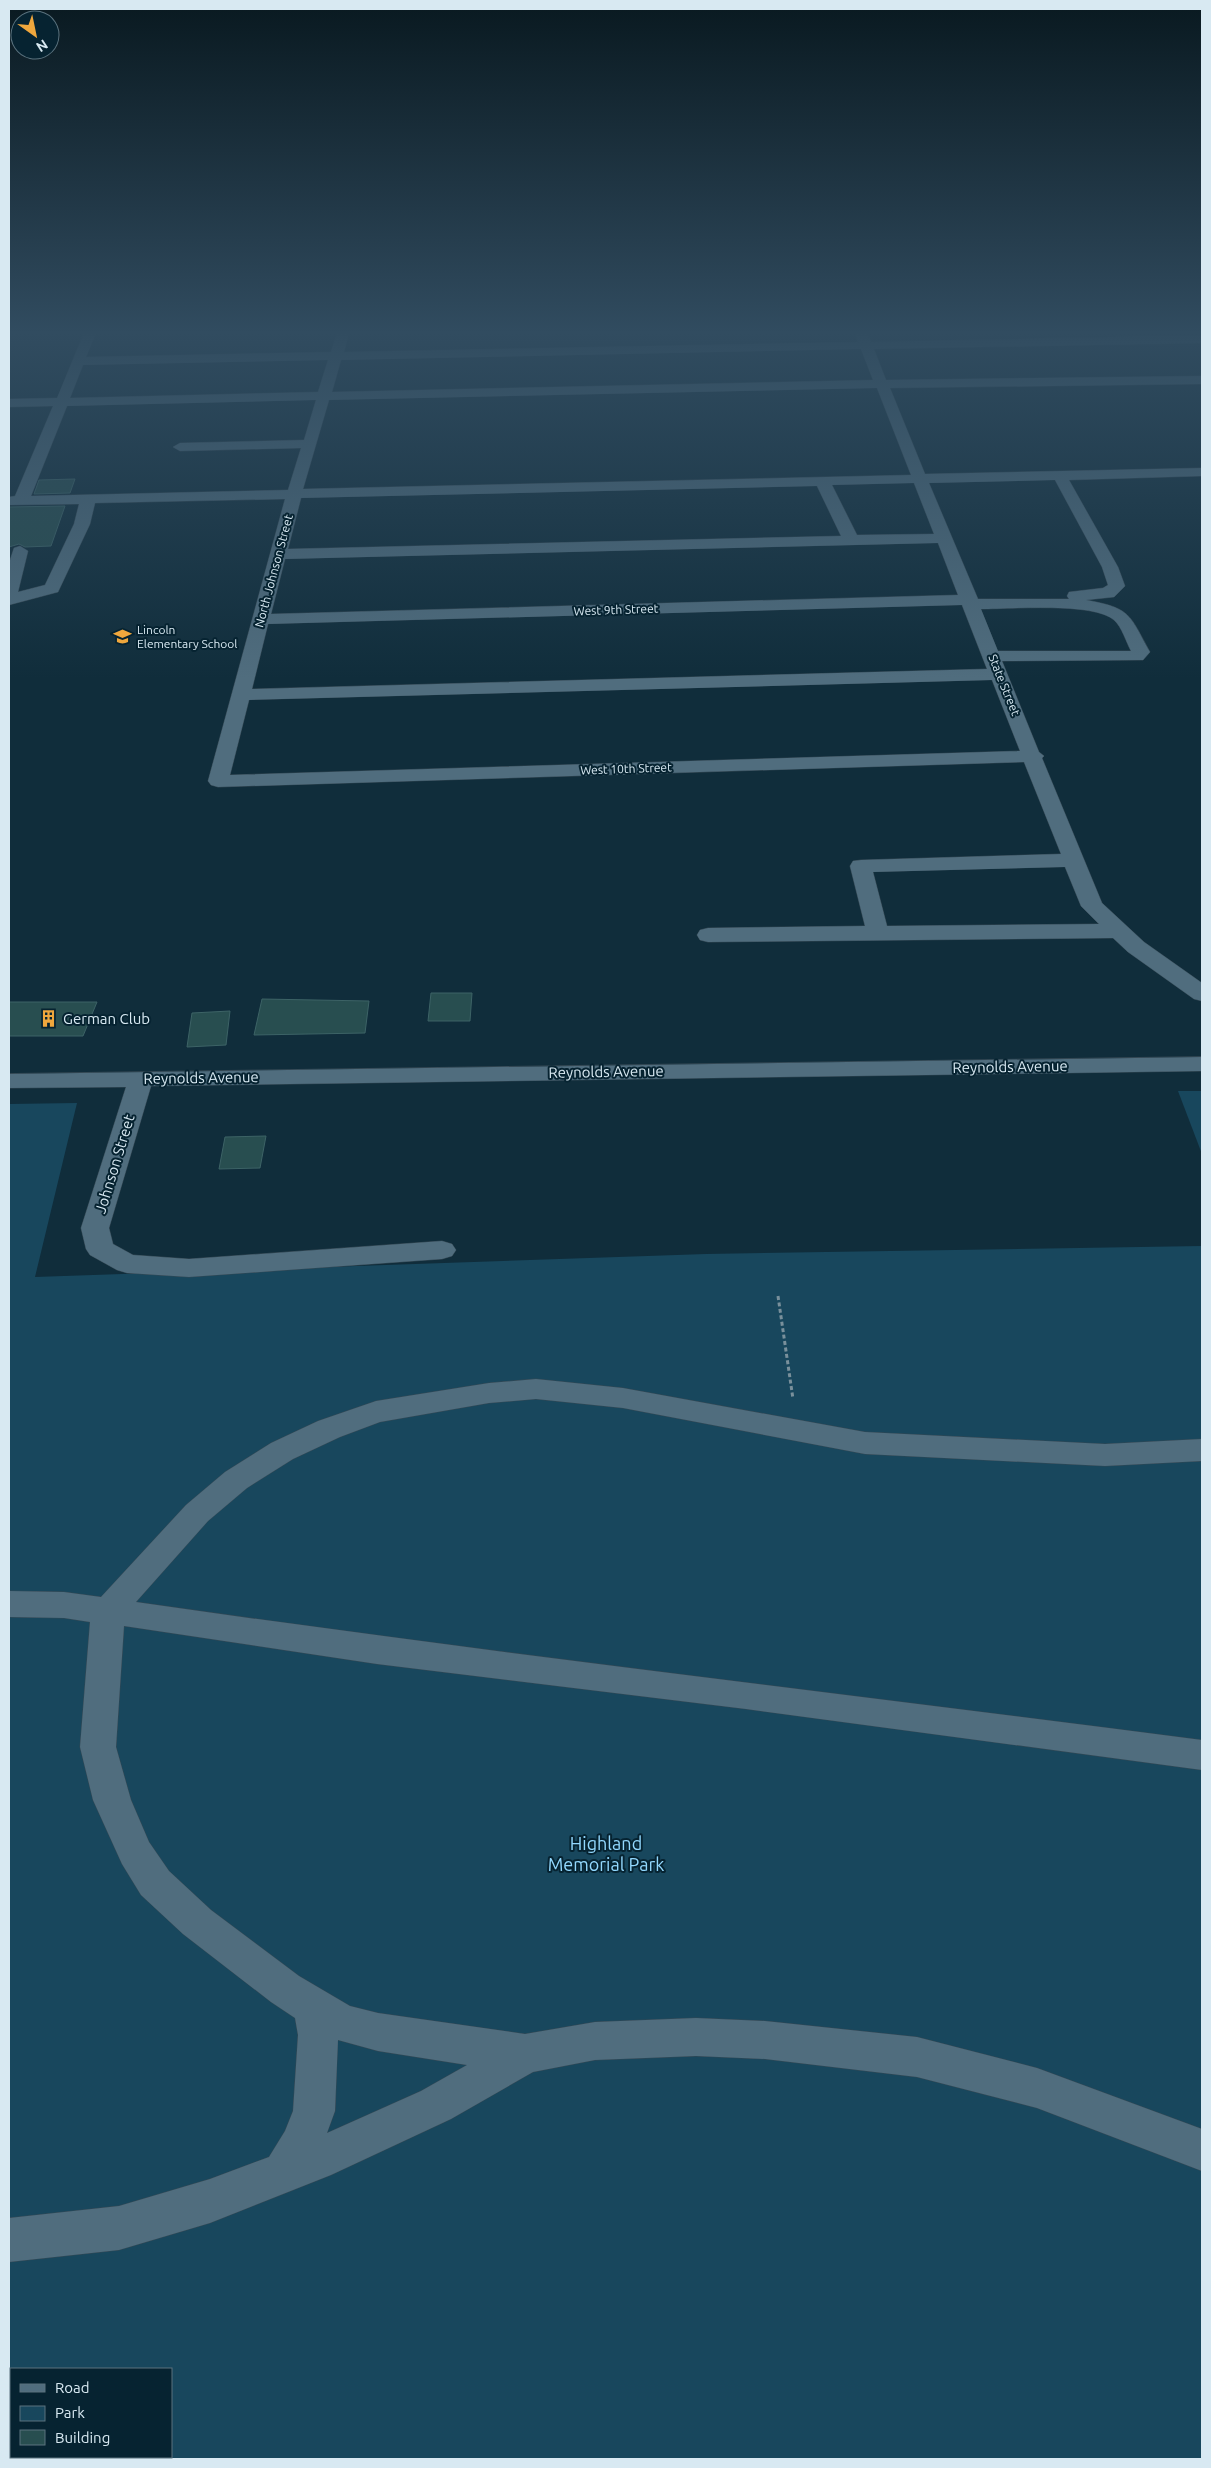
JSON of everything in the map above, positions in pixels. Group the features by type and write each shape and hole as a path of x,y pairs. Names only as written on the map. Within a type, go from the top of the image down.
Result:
{"street":[{"path":"40,448 15,501 1202,472"},
{"name":"North Johnson Street","path":"218,781 294,495 309,448"},
{"name":"State Street","path":"908,448 1034,756 1092,906 1136,947 1202,994"},
{"path":"970,601 1086,596 1108,593 1117,586 1110,567 1060,476"},
{"path":"823,482 851,540"},
{"path":"9,600 52,588 82,524 88,499"},
{"path":"278,554 945,538"},
{"path":"9,593 20,551"},
{"path":"970,601 1080,604 1108,609 1122,618 1141,652 1137,656 993,656"},
{"name":"West 9th Street","path":"261,619 970,601"},
{"path":"241,696 1000,674"},
{"name":"West 10th Street","path":"218,781 1034,756"},
{"path":"878,933 861,866 1075,860"},
{"path":"708,935 1119,931"},
{"name":"Reynolds Avenue","path":"9,1081 1202,1064"},
{"name":"Johnson Street","path":"141,1079 95,1228 100,1249 127,1264 189,1268 442,1250"},
{"path":"525,2054 378,2032 343,2023 313,2007 197,1922 155,1883 135,1852 112,1800 98,1748 108,1611 197,1514 236,1480 290,1448 329,1429 376,1412 488,1393 536,1389 623,1398 865,1443 1096,1455 1202,1450"},
{"path":"9,1604 64,1605 377,1650 746,1694 1202,1755"},
{"path":"284,2172 302,2143 314,2111 318,2035 313,2007"},
{"path":"9,2240 119,2228 210,2200 284,2172 436,2105 525,2054 595,2041 696,2037 765,2040 917,2057 981,2072 1036,2088 1202,2150"}],"path":[{"path":"778,1296 799,1431"}],"green space":[{"path":"1178,1091 1202,1091 1202,1154"},
{"name":"Highland Memorial Park","path":"77,1103 35,1277 706,1254 1202,1246 1202,2459 9,2459 9,1104"}],"building":[{"path":"75,479 70,493 34,494 39,480"},
{"path":"65,506 51,546 25,547 19,544 9,547 9,507"},
{"path":"431,993 472,993 470,1021 428,1021"},
{"path":"262,999 369,1001 365,1033 254,1035"},
{"name":"German Club","path":"9,1002 97,1002 83,1036 9,1036"},
{"path":"230,1011 226,1045 187,1047 192,1013"},
{"path":"266,1136 260,1168 219,1169 225,1137"}],"place":[{"name":"Lincoln Elementary School","path":"123,637"},
{"name":"German Club","path":"49,1019"}]}
